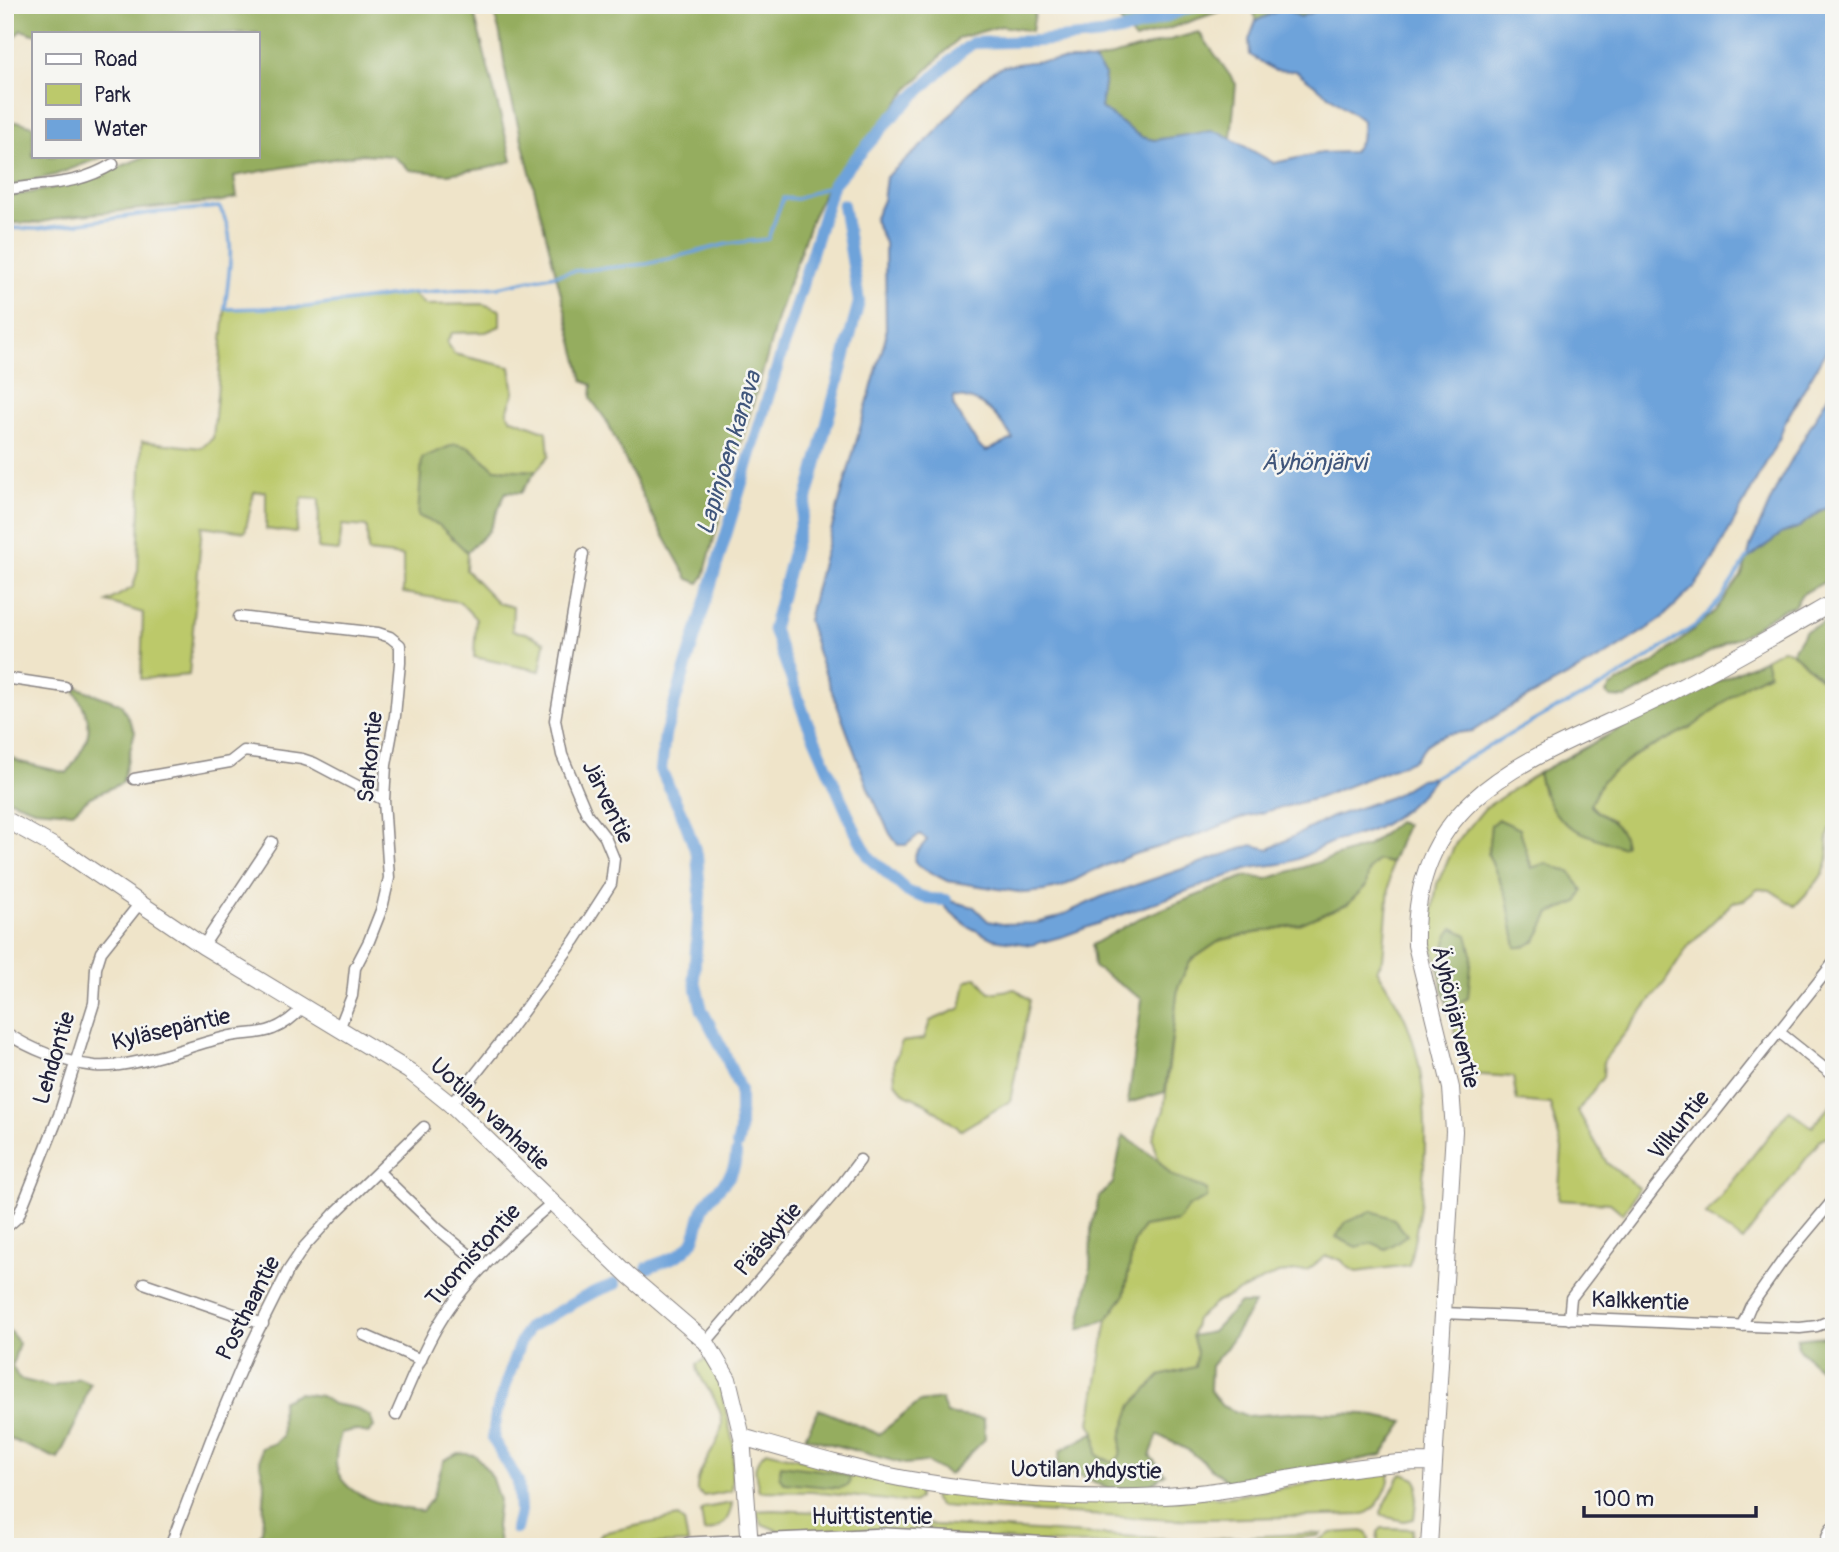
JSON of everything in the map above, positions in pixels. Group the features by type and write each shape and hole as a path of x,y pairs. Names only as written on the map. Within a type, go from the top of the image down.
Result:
{"highway":[{"path":"1828,1547 1834,1532"},
{"name":"Huittistentie","path":"690,1547 886,1538 1053,1547"}],"main road":[{"name":"Äyhönjärventie","path":"1429,1547 1453,1143 1451,1088 1415,934 1419,892 1433,852 1448,827 1468,804 1495,780 1667,694 1834,602"},
{"name":"Uotilan vanhatie","path":"5,819 66,853 203,946 409,1071 450,1104 629,1276 706,1342 727,1379 742,1437 750,1545"},
{"name":"Uotilan yhdystie","path":"742,1437 827,1461 922,1482 1037,1495 1165,1496 1232,1489 1401,1461 1433,1462"}],"street":[{"path":"5,190 65,184 102,171 113,164"},
{"name":"Järventie","path":"450,1104 503,1039 575,940 611,884 614,859 606,837 587,814 562,755 555,720 583,554"},
{"name":"Sarkontie","path":"239,617 378,633 390,637 400,645 395,716 386,765 384,800 389,878 382,908 355,968 352,996 339,1029"},
{"path":"5,678 65,687"},
{"path":"134,779 230,762 244,751 302,759 384,800"},
{"path":"203,946 272,842"},
{"name":"Lehdontie","path":"5,1225 18,1217 59,1115 94,1003 96,968 101,952 140,903"},
{"name":"Vilkuntie","path":"1569,1319 1572,1298 1654,1189 1834,962"},
{"name":"Kyläsepäntie","path":"5,1032 17,1040 75,1063 121,1065 229,1036 271,1030 290,1022 303,1007"},
{"path":"1779,1032 1834,1076"},
{"name":"Posthaantie","path":"170,1547 216,1426 288,1272 304,1247 424,1127"},
{"name":"Pääskytie","path":"706,1342 860,1160"},
{"path":"379,1172 438,1229 484,1267"},
{"path":"1742,1326 1750,1307 1783,1260 1834,1199"},
{"name":"Tuomistontie","path":"396,1415 439,1322 484,1267 552,1203"},
{"path":"144,1283 263,1324"},
{"name":"Kalkkentie","path":"1443,1312 1800,1328 1816,1326 1834,1319"},
{"path":"364,1335 421,1360"}],"green space":[{"path":"5,5 472,5 512,161 488,168 447,174 410,170 393,156 362,154 234,176 237,197 222,201 70,216 38,223 5,223 5,197 45,190 141,158 259,158 259,32 32,34 21,30 10,44 5,66"},
{"path":"492,5 1043,5 1035,13 1032,31 1001,26 959,38 912,85 866,143 829,182 812,218 778,315 704,576 699,583 688,579 651,513 606,420 591,399 592,385 583,381 507,81 500,34"},
{"path":"1108,5 1227,5 1227,9 1135,40"},
{"path":"1252,5 1322,5 1316,11 1300,17 1284,8 1256,21"},
{"path":"1199,32 1236,84 1231,138 1221,134 1202,133 1152,140 1131,131 1101,108 1105,75 1094,61"},
{"path":"5,122 32,126 32,158 100,158 55,175 5,187"},
{"path":"412,293 425,305 483,304 500,310 500,326 486,332 452,333 447,342 454,354 510,367 514,393 507,412 510,418 547,432 549,456 536,471 495,469 469,447 418,516 440,525 467,552 466,570 498,603 513,607 512,631 526,633 545,642 540,671 474,657 476,619 460,602 403,593 403,556 368,552 367,527 342,525 339,551 318,549 319,499 302,498 296,533 266,529 266,491 254,492 245,532 202,526 189,675 141,679 143,613 107,602 133,587 138,570 142,441 201,448 213,438 225,309 307,307"},
{"path":"455,444 469,447 495,469 536,471 521,493 506,492 489,531 467,552 439,525 418,516 422,458"},
{"path":"1834,505 1834,577 1802,594 1794,606 1626,698 1611,697 1606,693 1610,687 1655,662 1715,611 1742,575 1747,560 1781,534 1799,527 1822,510"},
{"path":"1834,618 1834,674 1823,680 1792,652 1805,631"},
{"path":"1783,649 1792,652 1822,680 1834,674 1834,828 1831,828 1828,839 1829,856 1826,867 1795,906 1770,890 1758,889 1744,900 1733,902 1689,945 1665,982 1604,1060 1603,1077 1578,1111 1607,1163 1639,1188 1623,1214 1610,1203 1558,1200 1562,1149 1550,1104 1517,1101 1513,1077 1468,1074 1448,1009 1468,998 1444,955 1439,971 1429,932 1437,884 1456,843 1485,808 1538,773 1543,794 1614,821 1599,814 1590,804 1602,781 1634,756 1695,725 1747,684 1769,673 1765,659","holes":["1491,825 1526,851 1550,913 1535,942 1516,947 1507,898 1488,854"]},
{"path":"1765,659 1769,673 1747,684 1695,725 1634,756 1602,781 1590,805 1620,830 1625,845 1621,847 1590,836 1566,824 1557,816 1543,791 1538,773 1632,722"},
{"path":"71,685 121,704 135,731 122,783 90,797 73,812 34,809 5,798 5,754 20,762 67,773 83,749 87,739 88,721"},
{"path":"1498,819 1520,829 1531,868 1546,863 1570,872 1583,891 1578,902 1550,913 1538,936 1523,947 1516,947 1507,898 1488,854 1491,825"},
{"path":"1397,822 1406,825 1391,863 1377,860 1369,869 1366,886 1348,904 1299,924 1221,940 1190,961 1178,987 1165,1092 1128,1103 1142,999 1094,967 1092,945 1140,918 1246,876 1267,879 1368,846"},
{"path":"1378,860 1391,863 1383,959 1377,969 1408,1026 1422,1084 1425,1114 1420,1207 1409,1265 1356,1272 1341,1260 1326,1256 1307,1270 1278,1273 1217,1302 1196,1319 1192,1336 1198,1352 1195,1367 1160,1376 1122,1433 1120,1456 1113,1463 1097,1455 1095,1432 1090,1423 1107,1319 1124,1296 1134,1242 1143,1227 1178,1221 1188,1207 1207,1190 1171,1175 1158,1160 1153,1138 1164,1110 1178,987 1190,961 1221,940 1299,924 1366,886 1369,869"},
{"path":"1453,928 1467,935 1472,954 1468,998 1448,1009 1439,971 1448,935"},
{"path":"976,977 990,993 1015,989 1030,1000 1010,1101 961,1130 925,1103 905,1094 895,1082 894,1062 902,1042 924,1039 930,1021 961,1008 966,982"},
{"path":"1834,1101 1834,1134 1822,1138 1743,1241 1706,1215 1789,1110 1812,1127"},
{"path":"1123,1135 1158,1160 1171,1175 1207,1190 1207,1198 1188,1207 1178,1221 1143,1227 1134,1242 1124,1296 1107,1319 1079,1330 1090,1272 1091,1229 1099,1197 1113,1183"},
{"path":"1372,1211 1394,1219 1407,1235 1386,1249 1373,1243 1356,1247 1336,1237 1346,1222"},
{"path":"1239,1304 1254,1304 1227,1347 1211,1366 1210,1390 1222,1406 1247,1416 1302,1412 1364,1414 1405,1422 1382,1455 1278,1476 1228,1482 1190,1451 1158,1435 1150,1456 1165,1474 1146,1488 1108,1489 1078,1474 1067,1474 1058,1463 1060,1451 1095,1432 1097,1455 1113,1463 1120,1456 1122,1433 1132,1405 1160,1376 1195,1367 1197,1352 1192,1336 1212,1332"},
{"path":"5,1325 19,1343 12,1366 19,1379 52,1387 79,1378 90,1383 78,1419 58,1459 5,1437"},
{"path":"1834,1335 1834,1383 1798,1348 1797,1339"},
{"path":"706,1359 714,1366 719,1381 734,1447 731,1491 704,1496 697,1491 697,1483 722,1424 718,1407 698,1370 697,1364"},
{"path":"298,1393 321,1396 333,1404 355,1408 370,1416 374,1427 368,1433 354,1430 341,1433 336,1463 344,1482 362,1496 374,1501 422,1511 432,1498 444,1460 458,1453 475,1455 490,1473 499,1500 496,1527 500,1547 255,1547 262,1531 265,1486 260,1464 261,1448 275,1443 282,1436 281,1401"},
{"path":"941,1399 947,1414 984,1419 985,1439 949,1475 927,1462 905,1464 805,1437 819,1409 879,1434 920,1402"},
{"path":"766,1451 915,1486 919,1490 919,1498 914,1503 812,1492 759,1491 755,1469 758,1460"},
{"path":"781,1465 835,1472 850,1477 849,1485 839,1488 784,1483 779,1476"},
{"path":"1389,1470 1388,1483 1382,1497 1373,1509 1361,1515 1172,1520 939,1506 933,1494 1228,1497"},
{"path":"1403,1474 1415,1479 1418,1484 1414,1519 1404,1521 1382,1516 1381,1512"},
{"path":"732,1503 724,1523 704,1532 701,1512 704,1508"},
{"path":"755,1511 819,1512 935,1525 1189,1540 1321,1533 1318,1536 1267,1542 1245,1541 1209,1547 1052,1543 861,1530 779,1531 762,1524"},
{"path":"678,1517 684,1522 688,1543 592,1547 602,1533"},
{"path":"1382,1528 1413,1529 1411,1538 1403,1547 1377,1547 1378,1532"},
{"path":"1331,1533 1367,1533 1369,1538 1368,1547 1290,1547 1316,1542"}],"water":[{"name":"Äyhönjärvi","path":"1322,5 1834,5 1834,337 1785,422 1780,437 1713,560 1695,586 1659,621 1608,654 1505,710 1473,731 1447,734 1435,739 1426,745 1414,760 1318,798 1241,818 1192,837 1135,854 1092,871 1062,887 1025,893 947,881 918,866 914,860 916,853 927,840 920,834 906,845 898,845 890,834 868,788 808,620 886,336 885,243 874,220 883,200 886,177 934,134 985,77 1002,67 1042,61 1094,61 1105,75 1101,108 1141,137 1154,140 1211,131 1221,133 1274,163 1321,153 1353,152 1361,140 1363,121 1296,71 1274,70 1250,55 1249,40 1256,21 1284,8 1300,17 1316,11","holes":["954,397 964,398 989,409 1013,439 986,451 978,445 953,405"]},
{"path":"1834,385 1834,505 1822,510 1799,527 1781,534 1747,560 1751,544 1780,480"},
{"path":"1434,777 1409,806 1372,830 1330,843 1293,861 1247,869 1064,936 1031,945 993,939 967,926 945,907 946,900 974,907 988,921 1002,924 1036,923 1056,918 1101,897 1252,845 1269,849 1332,817 1391,797 1420,779"}],"waterway":[{"name":"Lapinjoen kanava","path":"737,1145 740,1133 740,1090 702,1010 694,977 700,893 697,855 661,770 665,735 833,184 895,114 973,43 1101,35 1138,27 1197,5"},
{"path":"5,228 38,229 151,213 219,207 225,218 230,243 225,309 307,307 412,293 498,287 574,271 647,264 727,244 768,239 783,198 797,199 833,184"},
{"path":"843,205 859,302 773,628 805,717 869,857 908,892 929,899 946,900"},
{"path":"1434,777 1555,709 1590,693 1699,623 1720,600 1748,557"},
{"name":"Lapinjoen kanava","path":"647,1268 675,1257 690,1245 703,1209 728,1178 736,1154"},
{"name":"Lapinjoen kanava","path":"516,1529 520,1512 518,1481 493,1439 496,1414 519,1345 528,1328 594,1292 615,1284"}]}
